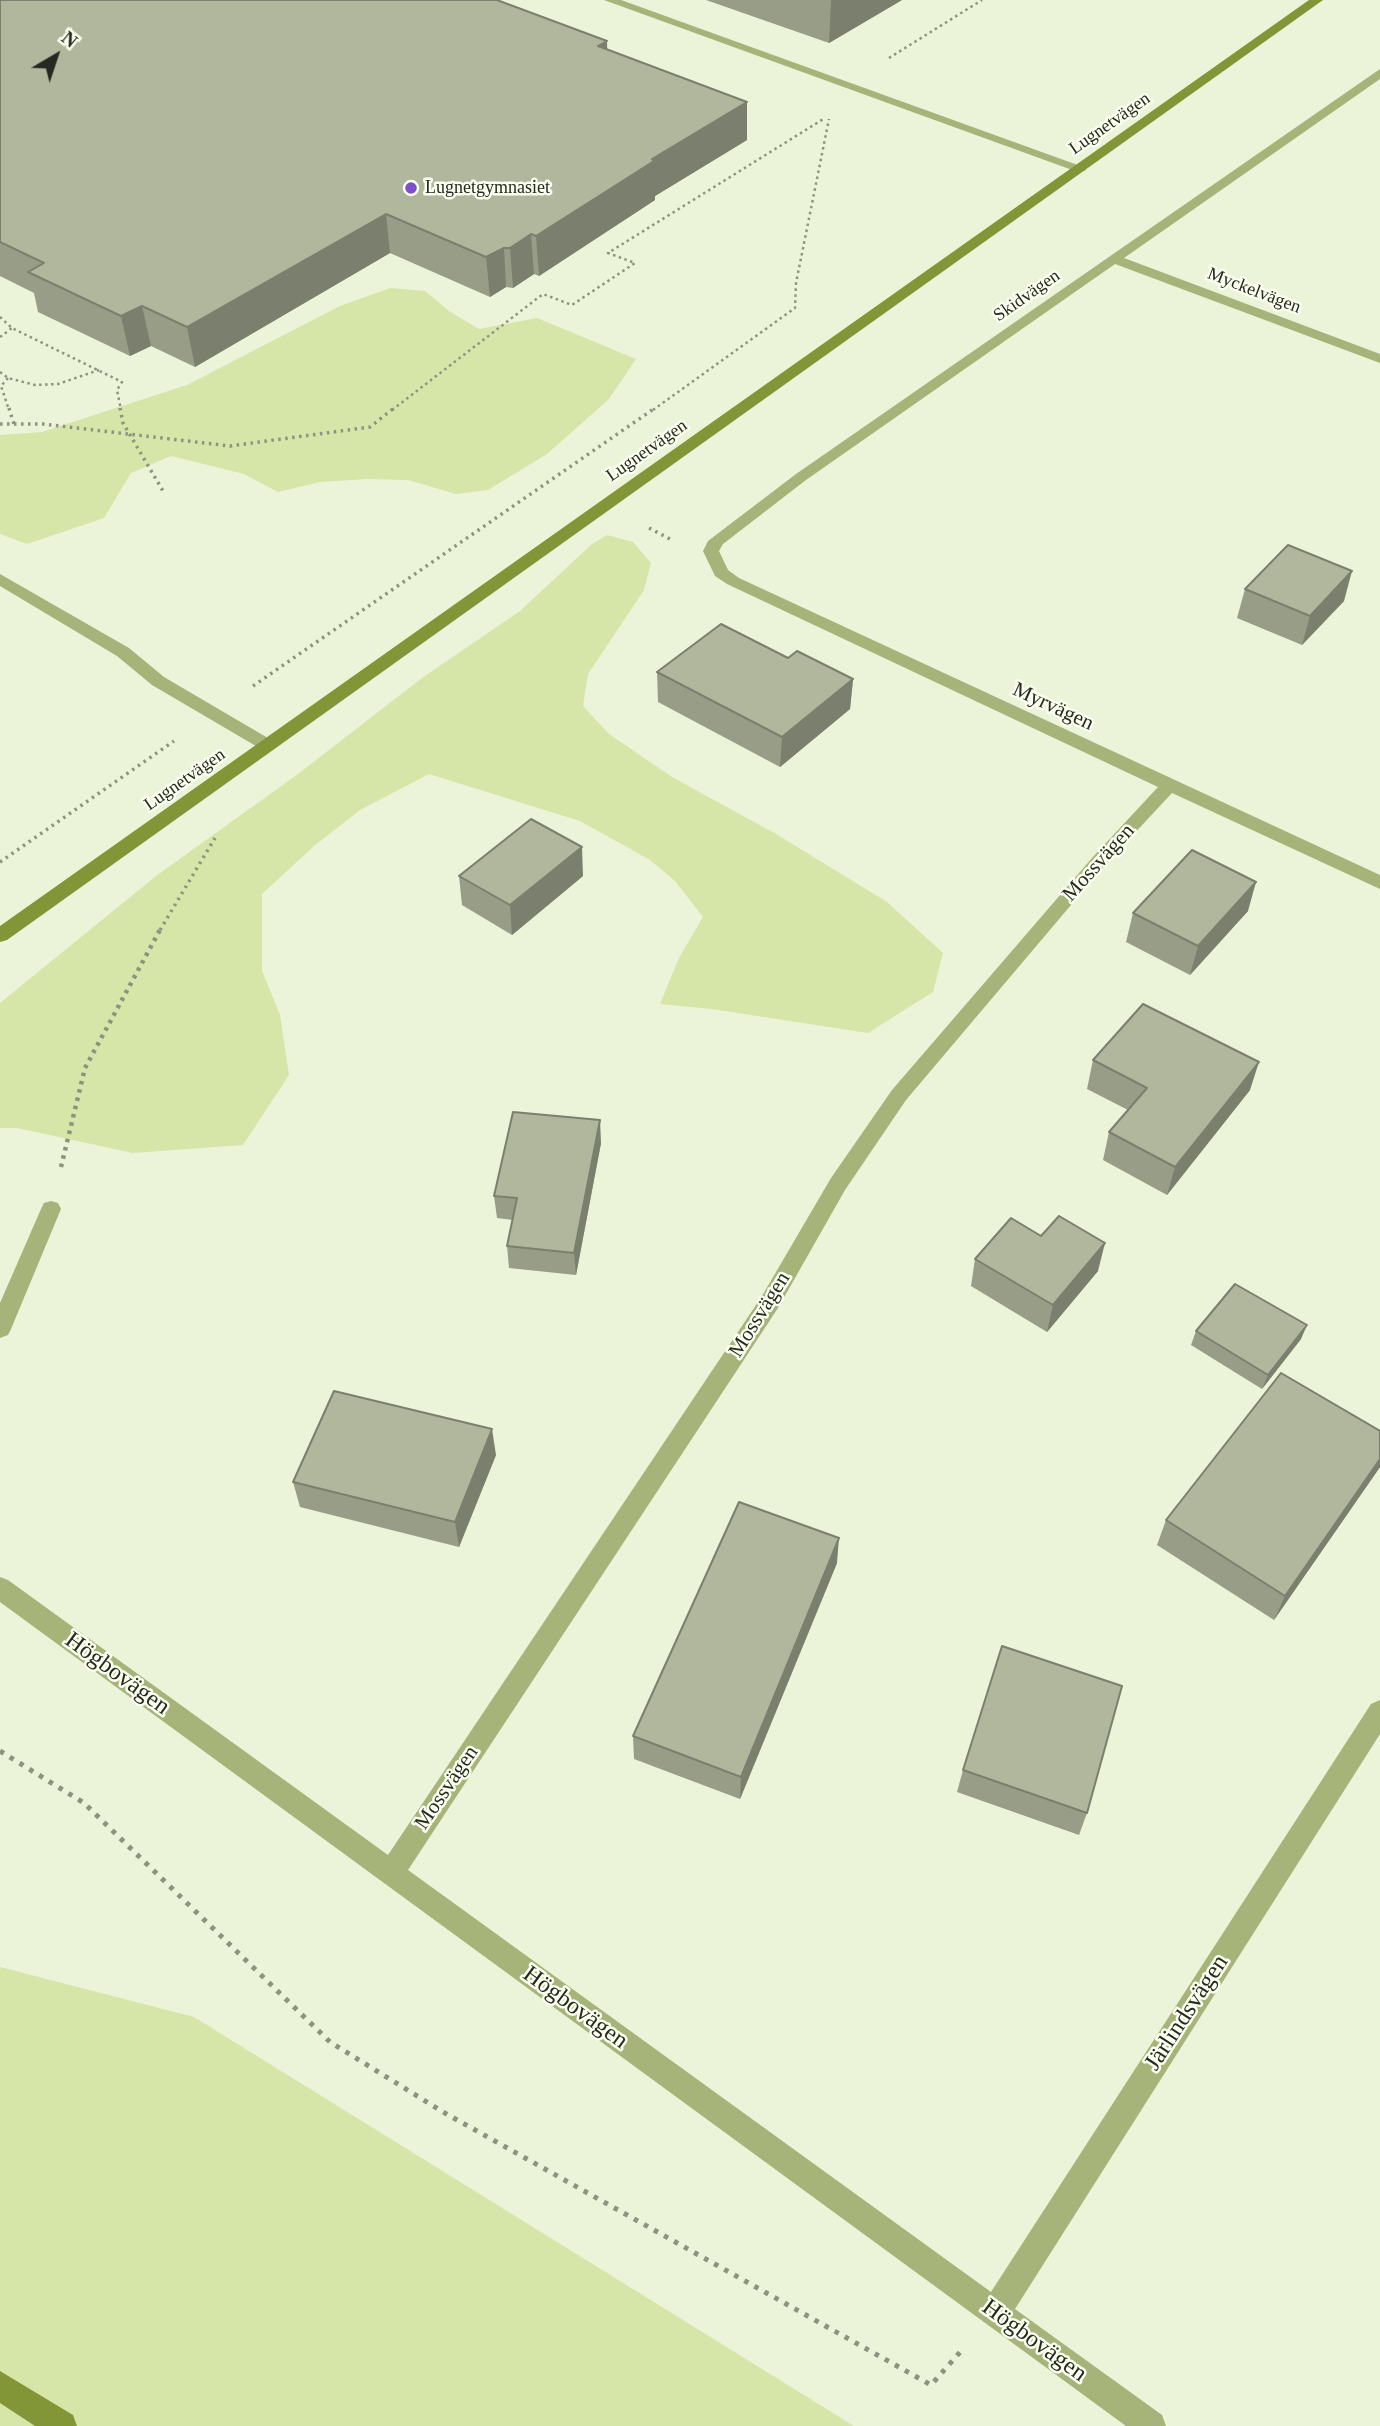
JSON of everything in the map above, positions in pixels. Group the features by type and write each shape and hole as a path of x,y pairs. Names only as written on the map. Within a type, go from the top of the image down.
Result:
{"street":[{"path":"610,0 1080,168"},
{"name":"Lugnetvägen","path":"0,935 1317,0"},
{"name":"Skidvägen","path":"713,561 711,551 716,541 801,477 1380,73"},
{"name":"Myckelvägen","path":"1114,259 1380,359"},
{"name":"Myrvägen","path":"713,561 721,573 733,582 1168,787 1380,883"},
{"path":"0,579 124,652 159,681 267,746"},
{"name":"Mossvägen","path":"390,1874 770,1302 838,1184 899,1096 1098,862 1168,787"},
{"path":"0,1329 51,1209"},
{"name":"Högbovägen","path":"0,1588 1152,2426"},
{"name":"Järlindsvägen","path":"995,2313 1380,1712"},
{"path":"0,2386 62,2426"}],"path":[{"path":"846,85 982,0"},
{"path":"0,424 43,424 230,446 370,427 543,294 572,305 635,263 608,253 829,116 796,283 795,308 537,492 0,862"},
{"path":"0,317 12,328 122,382 117,390 123,423 163,491"},
{"path":"0,337 12,328"},
{"path":"0,372 8,378 35,385 58,384 99,370"},
{"path":"8,378 1,386 14,424"},
{"path":"51,1209 85,1069 169,913 218,834"},
{"path":"0,1751 84,1803 330,2042 443,2112 930,2385 995,2313"}],"green space":[{"path":"390,288 425,291 449,311 479,329 537,318 636,359 609,399 547,454 488,490 456,494 408,480 367,479 320,482 278,492 244,474 171,456 131,473 104,518 27,544 0,534 0,435 42,432 187,385 340,306"},
{"path":"607,535 633,542 651,563 644,590 588,674 583,706 609,734 672,777 776,834 887,902 943,953 933,992 868,1033 712,1009 660,1004 679,958 703,917 675,881 650,860 580,821 429,774 360,810 314,846 262,894 262,971 280,1015 289,1075 243,1145 133,1153 17,1128 0,1128 0,1003 156,876 298,774 422,678 520,611 592,544"},
{"path":"0,1967 194,2017 854,2426 0,2426"}],"building":[{"name":"Lugnetgymnasiet","path":"0,0 497,0 607,41 598,46 747,102 652,159 654,161 536,236 531,234 510,248 504,248 486,257 386,214 187,327 142,306 121,316 28,272 44,263 0,242"},
{"path":"1288,545 1352,571 1310,616 1245,589"},
{"path":"721,624 788,658 797,651 853,679 782,737 657,672"},
{"path":"531,819 582,847 510,905 459,876"},
{"path":"1192,850 1256,882 1198,946 1133,913"},
{"path":"1143,1004 1259,1062 1175,1167 1109,1132 1147,1088 1093,1060"},
{"path":"513,1112 600,1120 574,1253 507,1246 517,1198 494,1196"},
{"path":"1059,1216 1105,1243 1053,1305 975,1259 1011,1218 1041,1236"},
{"path":"1235,1284 1307,1325 1268,1375 1196,1331"},
{"path":"1281,1373 1380,1431 1380,1459 1285,1596 1166,1520"},
{"path":"334,1391 492,1429 455,1522 293,1482"},
{"path":"739,1502 839,1538 741,1777 633,1736"},
{"path":"1002,1646 1122,1686 1087,1813 963,1770"}],"place":[{"name":"Lugnetgymnasiet","path":"411,188"}]}
